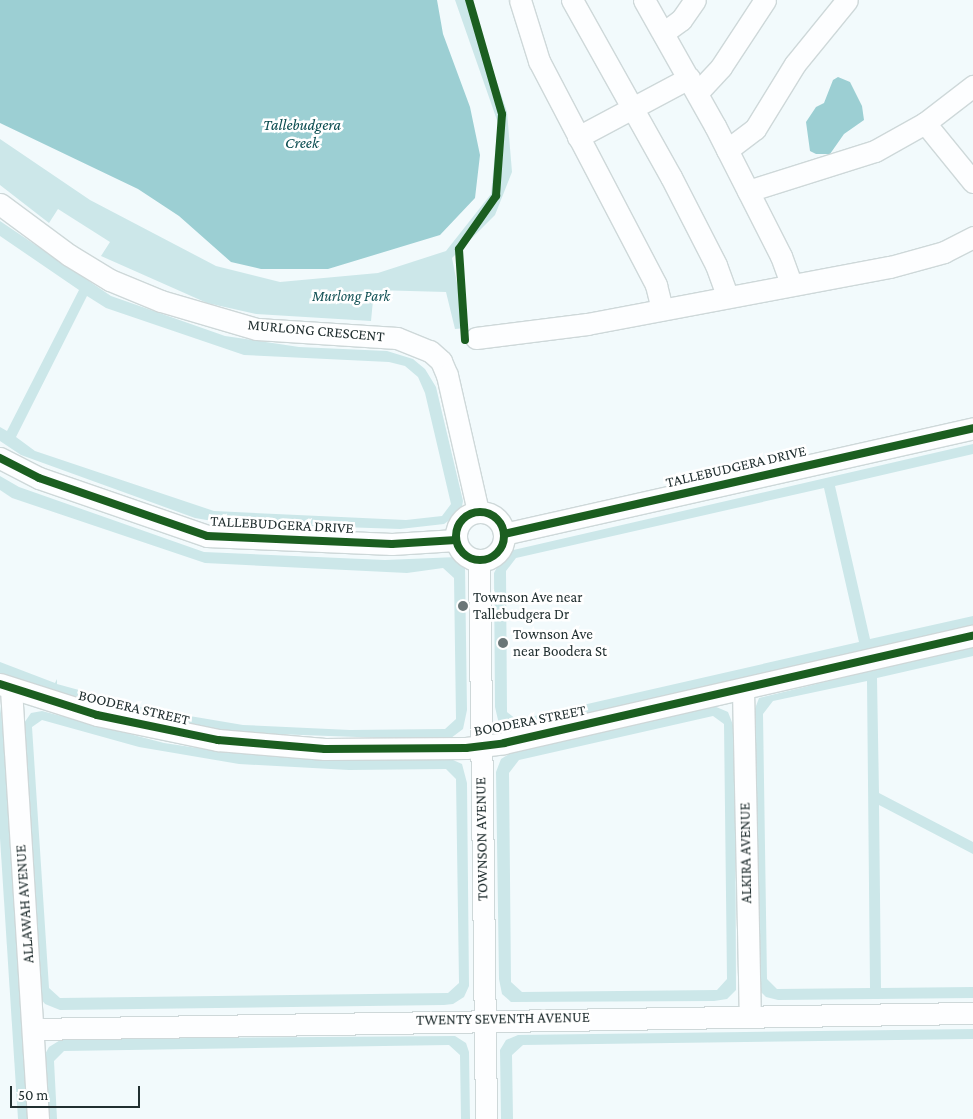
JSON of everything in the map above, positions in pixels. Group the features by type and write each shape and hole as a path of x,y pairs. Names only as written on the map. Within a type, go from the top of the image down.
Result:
{"street":[{"path":"520,0 533,48 656,285 662,309"},
{"path":"572,0 634,107 716,265 727,296"},
{"path":"644,0 727,150 781,256 791,284"},
{"path":"663,33 681,20 695,0"},
{"path":"578,137 634,107 693,86 721,67 765,0"},
{"path":"727,150 755,129 795,64 847,0"},
{"path":"748,191 851,161 875,152 925,123 973,86"},
{"path":"925,123 973,182"},
{"name":"MURLONG CRESCENT","path":"0,204 69,255 110,280 161,301 257,329 397,338 430,351 441,361 447,375 478,512"},
{"path":"476,338 587,324 919,261 973,237"},
{"name":"TALLEBUDGERA DRIVE","path":"504,534 973,428"},
{"name":"TALLEBUDGERA DRIVE","path":"0,458 39,478 207,536 392,544 456,540"},
{"path":"478,512 498,520 504,534 500,549 487,559 479,560 464,553 456,540 464,518 478,512"},
{"name":"TOWNSON AVENUE","path":"479,560 486,1119"},
{"name":"BOODERA STREET","path":"5,686 132,724 218,740 325,749 480,747 743,690 973,636"},
{"name":"ALLAWAH AVENUE","path":"5,686 33,1029 38,1119"},
{"name":"ALKIRA AVENUE","path":"743,690 750,1016"},
{"name":"TWENTY SEVENTH AVENUE","path":"33,1029 485,1019 973,1013"}],"green space":[{"name":"Murlong Park","path":"455,0 469,0 507,112 512,172 495,215 452,258 466,328 455,329 446,292 374,290 371,321 256,314 207,303 101,256 110,242 58,209 49,223 0,185 0,139 90,200 216,266 280,282 378,273 446,251 491,194 498,123"},
{"path":"0,221 111,296 225,336 299,347 387,351 413,359 425,369 436,387 463,501 461,512 444,524 400,529 224,523 195,518 21,455 0,441 0,427 7,431 79,290 0,236","holes":["87,296 106,308 244,355 389,362 405,366 418,377 425,393 451,504 442,516 406,520 214,511 35,451 16,437"]},
{"path":"973,444 973,454 835,486 870,639 973,616 973,628 519,730 509,729 498,720 495,707 494,573 505,552","holes":["824,488 859,642 517,720 507,712 506,571 516,558"]},
{"path":"0,476 19,487 204,552 385,560 457,557 465,567 467,710 463,729 451,738 412,739 244,733 193,726 91,703 0,673 0,662 55,683 57,679 57,684 148,709 243,725 350,730 445,729 456,719 454,578 443,568 407,573 205,563 12,498 0,490"},
{"path":"973,646 973,656 877,678 879,793 973,842 973,854 879,805 881,988 973,987 973,998 778,1000 766,997 758,989 753,714 759,698","holes":["867,681 870,988 777,989 767,979 763,714 773,701"]},
{"path":"0,705 28,1119 18,1119 0,838"},
{"path":"714,706 728,712 735,730 736,990 727,999 714,1001 511,1002 502,994 499,979 496,772 501,759 514,751","holes":["713,716 724,724 727,979 717,990 522,992 511,982 509,773 519,760"]},
{"path":"42,711 164,743 224,752 311,759 453,760 462,764 467,783 469,986 464,997 453,1004 444,1005 60,1010 45,1004 41,999 22,726 31,713","holes":["42,720 139,747 239,764 349,770 446,769 456,779 459,983 448,993 60,998 49,988 32,727"]},
{"path":"973,1029 973,1039 523,1045 512,1055 513,1119 501,1119 500,1050 506,1040 518,1035"},
{"path":"455,1036 466,1043 469,1052 470,1119 461,1119 460,1055 449,1045 64,1051 54,1061 57,1119 47,1119 44,1056 49,1047 62,1039"}],"water":[{"name":"Tallebudgera Creek","path":"0,0 437,0 443,34 470,107 480,155 475,198 440,235 328,269 261,269 231,262 179,216 138,189 0,123"},
{"path":"838,77 850,82 862,106 864,120 844,134 830,154 816,154 810,151 806,122 816,107 824,103 833,80"}],"cycle path":[{"path":"465,340 459,249 496,196 502,114 469,0"},
{"path":"504,534 973,428"},
{"path":"0,458 39,478 207,536 392,544 456,540"},
{"path":"480,512 489,514 497,519 502,527 504,536 502,545 497,553 489,558 480,560 471,558 463,553 458,545 456,536 458,527 463,519 471,514 480,512"},
{"path":"0,684 97,715 218,740 325,749 466,748 504,743 973,636"}],"place":[{"name":"Townson Ave near Tallebudgera Dr","path":"463,606"},
{"name":"Townson Ave near Boodera St","path":"503,643"}]}
